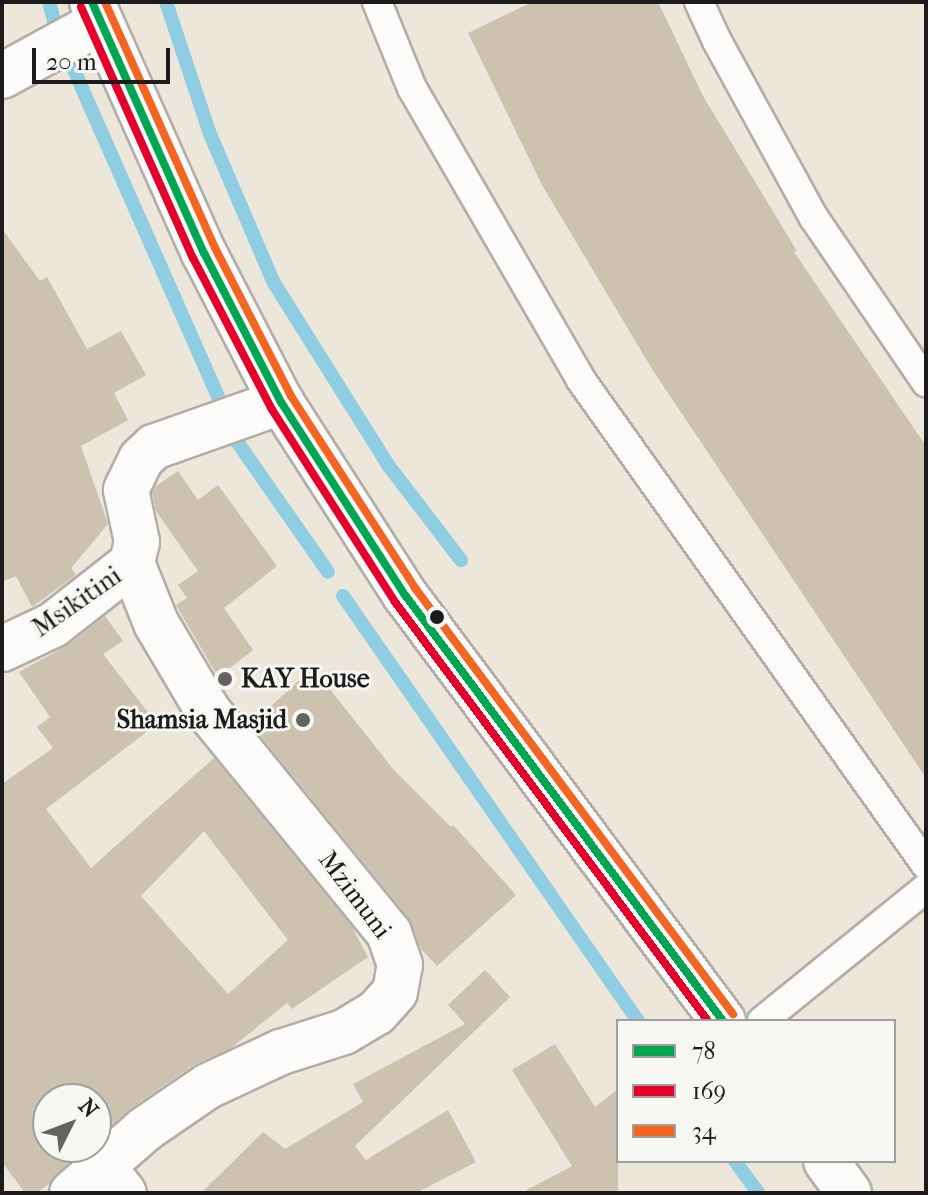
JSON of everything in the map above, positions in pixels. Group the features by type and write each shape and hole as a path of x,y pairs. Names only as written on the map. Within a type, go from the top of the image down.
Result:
{"street":[{"path":"2,76 95,12 204,253 281,402 405,595 722,1019"},
{"name":"Msikitini","path":"2,649 53,625 132,563 137,542 126,490 141,459 171,440 281,402"},
{"name":"Mzimuni","path":"99,1183 173,1108 208,1086 281,1052 344,1032 376,1013 395,992 400,965 389,933 208,711 156,623 132,563"},
{"path":"827,1163 849,1193"}],"lane":[{"path":"377,2 412,88 581,380 926,865"},
{"path":"699,2 814,218 926,382"},
{"path":"764,1019 926,888"}],"building":[{"path":"532,2 658,2 703,96 797,251 794,252 926,446 926,778 652,369 542,185 468,33"},
{"path":"2,229 40,281 47,277 87,349 121,331 146,375 114,393 128,420 81,446 108,524 71,568 76,575 32,607 16,576 2,582"},
{"path":"178,471 198,500 218,485 277,566 224,608 253,650 218,677 176,605 187,598 178,585 198,571 156,511 152,493 156,486"},
{"path":"105,616 123,641 103,654 157,724 46,809 91,868 214,758 352,927 368,957 292,1009 287,1003 231,1048 194,1065 112,1125 112,1083 32,1083 32,1163 68,1163 36,1193 25,1193 2,1162 2,784 53,748 37,727 50,717 19,672 68,645","holes":["204,831 288,940 228,994 141,896"]},
{"path":"313,668 394,770 451,827 453,825 516,895 437,966 421,949 408,917 251,724"},
{"path":"485,970 510,997 355,1146 366,1160 448,1110 476,1162 416,1193 201,1193 263,1132 285,1149 363,1102 353,1084 465,1024 448,1005"},
{"path":"555,1044 595,1107 616,1091 618,1193 521,1193 572,1166 512,1070"}],"waterway":[{"path":"49,2 54,21"},
{"path":"166,2 210,134 274,283 388,465 461,560"},
{"path":"70,61 226,414"},
{"path":"238,443 328,572"},
{"path":"343,596 637,1019"},
{"path":"736,1163 758,1193"}],"transit line":[{"name":"78","path":"92,2 204,253 281,402 405,595 722,1019"},
{"name":"34","path":"105,2 215,248 291,396 415,588 733,1014"},
{"name":"169","path":"81,7 193,258 271,408 395,602 707,1019"}],"place":[{"name":"KAY House","path":"225,679"},
{"name":"Shamsia Masjid","path":"303,720"}]}
